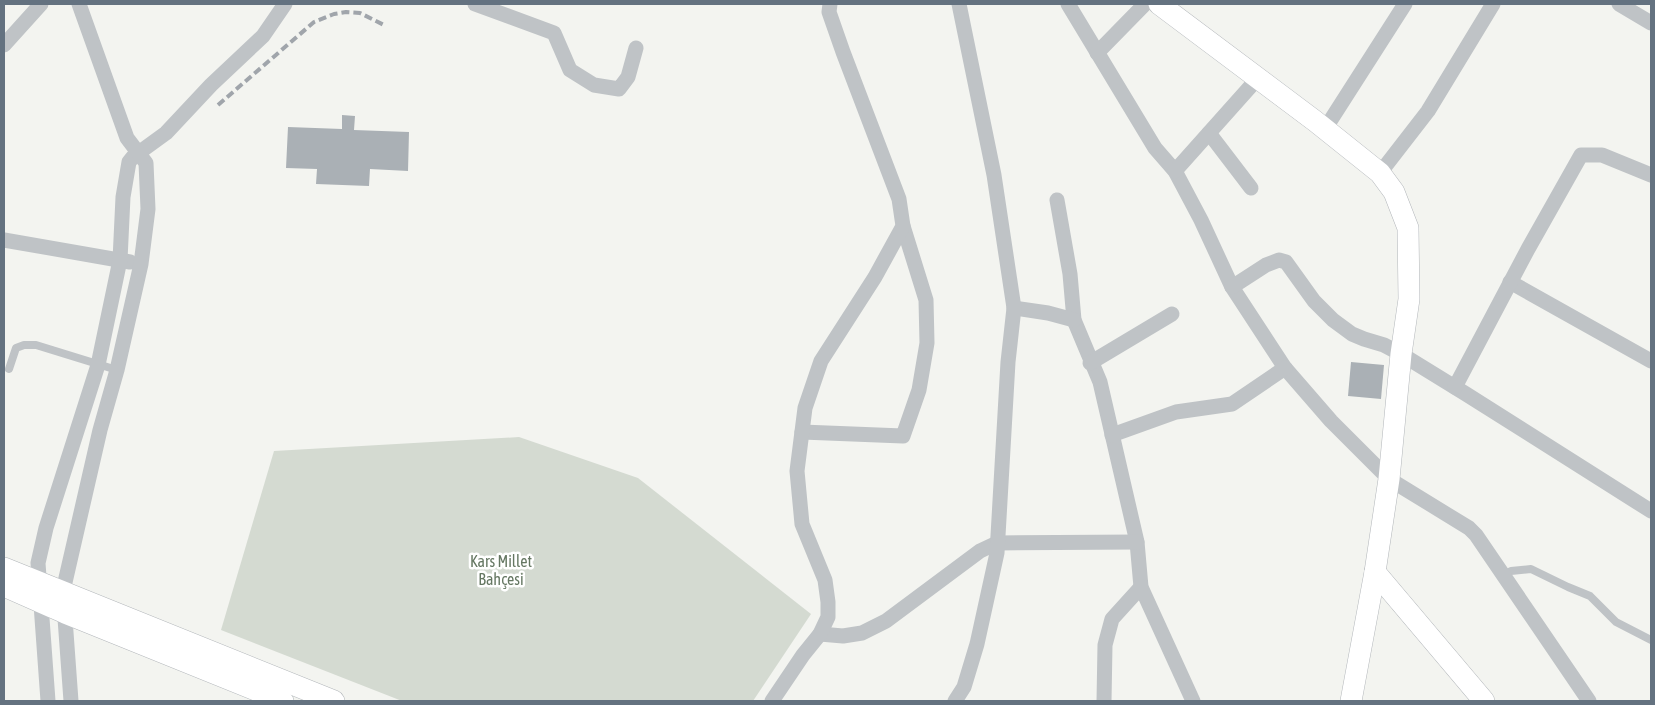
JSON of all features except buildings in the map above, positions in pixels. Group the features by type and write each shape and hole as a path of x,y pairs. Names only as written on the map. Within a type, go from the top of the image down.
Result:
{"street":[{"path":"4,44 41,4"},
{"path":"70,701 63,591 141,264 148,209 146,163 128,138 80,4"},
{"path":"48,701 38,563 46,528 98,365 120,260 123,197 129,162 166,133 211,85 263,36 285,4"},
{"path":"475,4 554,33 570,70 594,85 619,90 628,77 636,48"},
{"path":"802,432 903,436 919,390 927,343 926,300 903,226 899,199 843,52 829,12 830,4"},
{"path":"955,701 964,687 977,644 997,553 1008,362 1014,308 994,175 959,4"},
{"path":"1068,4 1156,148 1175,171 1201,220 1232,286 1285,368 1331,421 1389,479 1469,528 1476,535 1589,701"},
{"path":"1097,53 1145,4"},
{"path":"1159,4 1325,128 1380,173 1394,192 1408,228 1409,299 1401,354 1389,479 1375,572 1351,701"},
{"path":"1380,173 1428,111 1493,4"},
{"path":"1619,4 1651,23"},
{"path":"1325,128 1400,6"},
{"path":"1175,171 1258,78"},
{"path":"1209,133 1251,188"},
{"path":"1455,387 1510,282 1581,155 1602,155 1651,175"},
{"path":"1057,200 1070,274 1074,320 1090,363 1100,382 1137,542 1141,587 1193,701"},
{"path":"772,701 803,655 820,634 828,617 825,580 802,524 797,471 805,408 821,361 875,276 903,226"},
{"path":"4,240 141,264"},
{"path":"1232,286 1266,265 1279,260 1286,262 1314,301 1333,320 1352,334 1384,345 1401,354 1651,511"},
{"path":"1510,282 1651,361"},
{"path":"1014,308 1048,313 1074,320"},
{"path":"1090,363 1172,314"},
{"path":"1112,435 1176,412 1232,404 1285,368"},
{"path":"820,634 843,636 862,633 886,621 980,551 997,543 1137,542"},
{"path":"4,568 65,613 283,701"},
{"path":"1375,572 1484,701"},
{"path":"4,586 39,592 63,591 334,701"},
{"path":"1104,701 1105,645 1112,618 1141,587"}],"lane":[{"path":"9,369 16,348 24,345 36,345 117,370"},
{"path":"1503,575 1511,571 1531,569 1590,596 1616,622 1651,640"}],"green space":[{"name":"Kars Millet Bahçesi","path":"519,437 638,478 811,614 753,701 402,701 221,630 274,451"}],"railway":[{"path":"218,105 314,22 334,14 346,12 360,13 386,26"}]}
